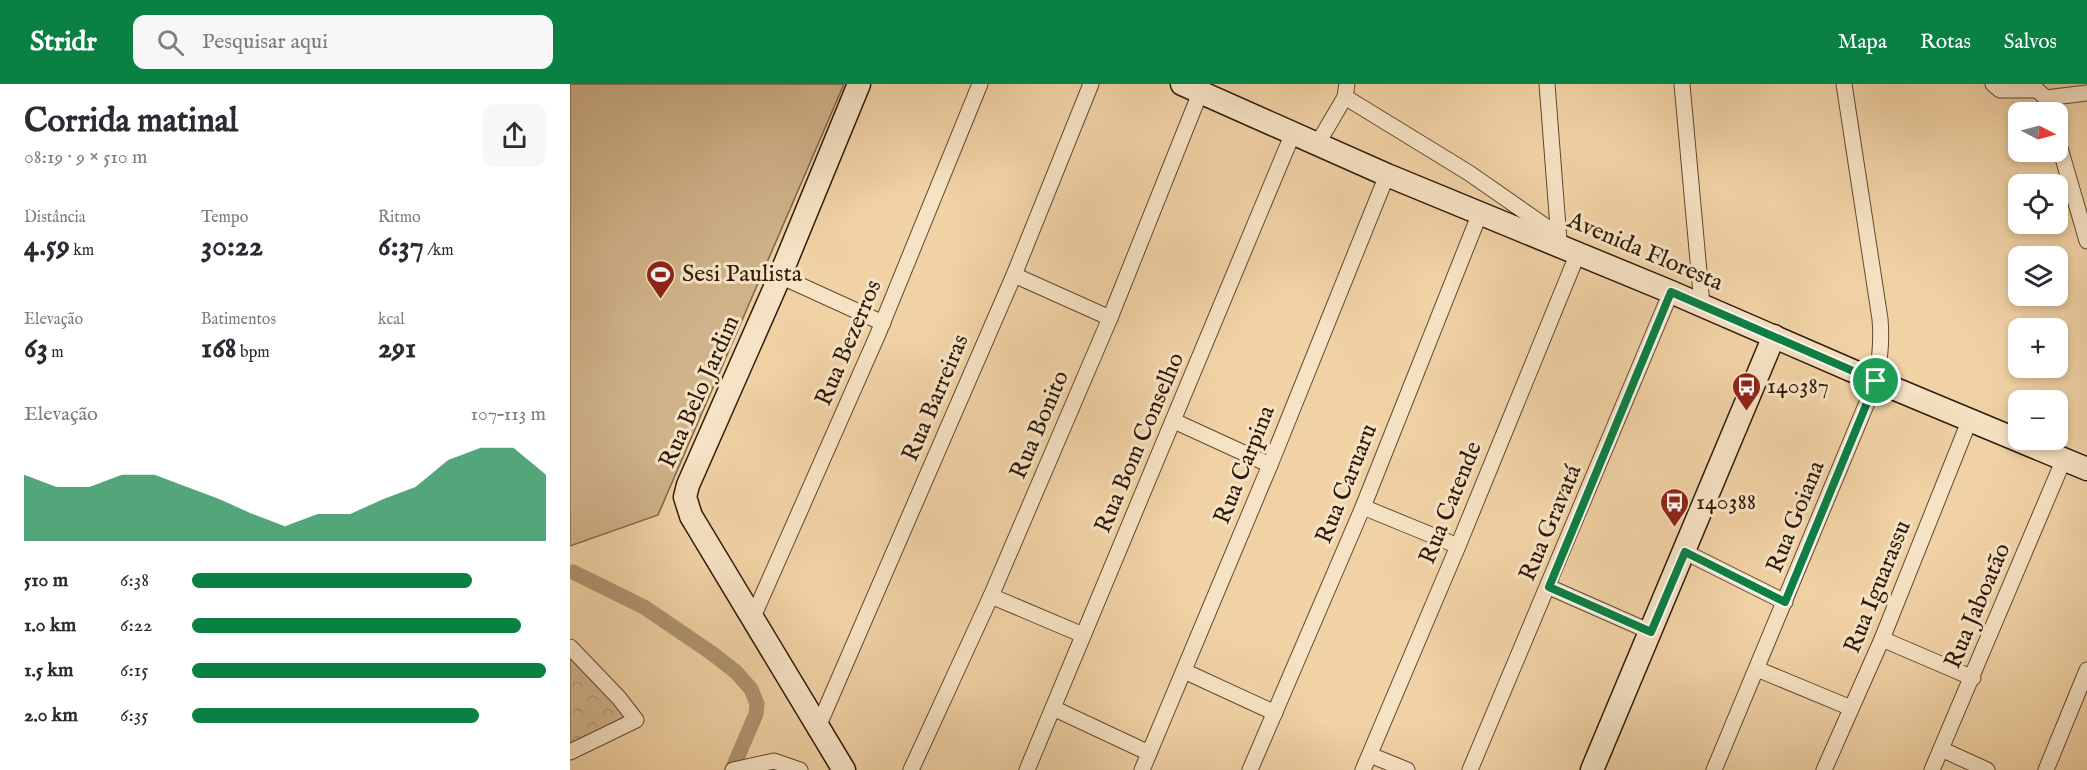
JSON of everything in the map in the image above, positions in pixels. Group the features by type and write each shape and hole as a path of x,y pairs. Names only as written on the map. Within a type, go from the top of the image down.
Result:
{"street":[{"name":"Rua Belo Jardim","path":"844,770 691,516 685,497 859,84"},
{"name":"Rua Bezerros","path":"753,617 883,323 980,84"},
{"name":"Rua Barreiras","path":"818,727 1014,275 1091,84"},
{"path":"1547,84 1565,245"},
{"path":"1682,84 1702,306"},
{"name":"Rua Goiana","path":"1714,770 1876,381 1882,350 1882,336 1844,84"},
{"path":"1993,84 2000,90 2037,90 2046,102"},
{"name":"Avenida Floresta","path":"1194,87 1387,175 1565,245 1876,381 2087,469"},
{"name":"Rua Bonito","path":"911,770 991,596 1110,318 1194,87"},
{"path":"1318,143 1346,90 1469,173 1565,245"},
{"path":"2058,102 2087,93"},
{"name":"Rua Bom Conselho","path":"1028,770 1293,133"},
{"path":"2066,162 2083,211 2087,241"},
{"name":"Rua Carpina","path":"1142,770 1270,465 1387,175"},
{"name":"Rua Caruaru","path":"1250,770 1363,507 1480,213"},
{"name":"Rua Catende","path":"1363,770 1458,546 1565,245"},
{"path":"1014,275 1110,318"},
{"path":"780,276 883,323"},
{"name":"Rua Gravatá","path":"1470,770 1549,587 1671,292"},
{"path":"1592,770 1774,336"},
{"name":"Rua Iguarassu","path":"1824,770 1882,639 1970,419"},
{"path":"1174,421 1270,465"},
{"name":"Rua Jaboatão","path":"1932,770 2064,459"},
{"path":"1363,507 1458,546"},
{"path":"1685,552 1785,602"},
{"path":"1549,587 1651,632"},
{"path":"991,596 1083,635"},
{"path":"1882,639 1972,678"},
{"path":"570,647 619,698 636,720 570,752"},
{"path":"1757,669 1851,708"},
{"path":"2046,770 2087,670"},
{"path":"1184,671 1275,712"},
{"path":"1053,708 1149,753"},
{"path":"1941,749 1987,770"},
{"path":"1370,754 1407,770"},
{"path":"734,770 774,761 800,770"}],"green space":[{"name":"Sesi Paulista","path":"570,84 844,84 658,515 570,546"},
{"path":"570,652 636,720 570,751"}],"waterway":[{"path":"573,572 644,607 713,654 736,672 751,689 757,704 756,714 732,770"}],"place":[{"name":"Sesi Paulista","path":"661,300"},
{"name":"140387","path":"1746,412"},
{"name":"140388","path":"1675,528"}],"route":[{"path":"1671,292 1876,381 1785,602 1685,552 1651,632 1549,587 1671,292"}]}
